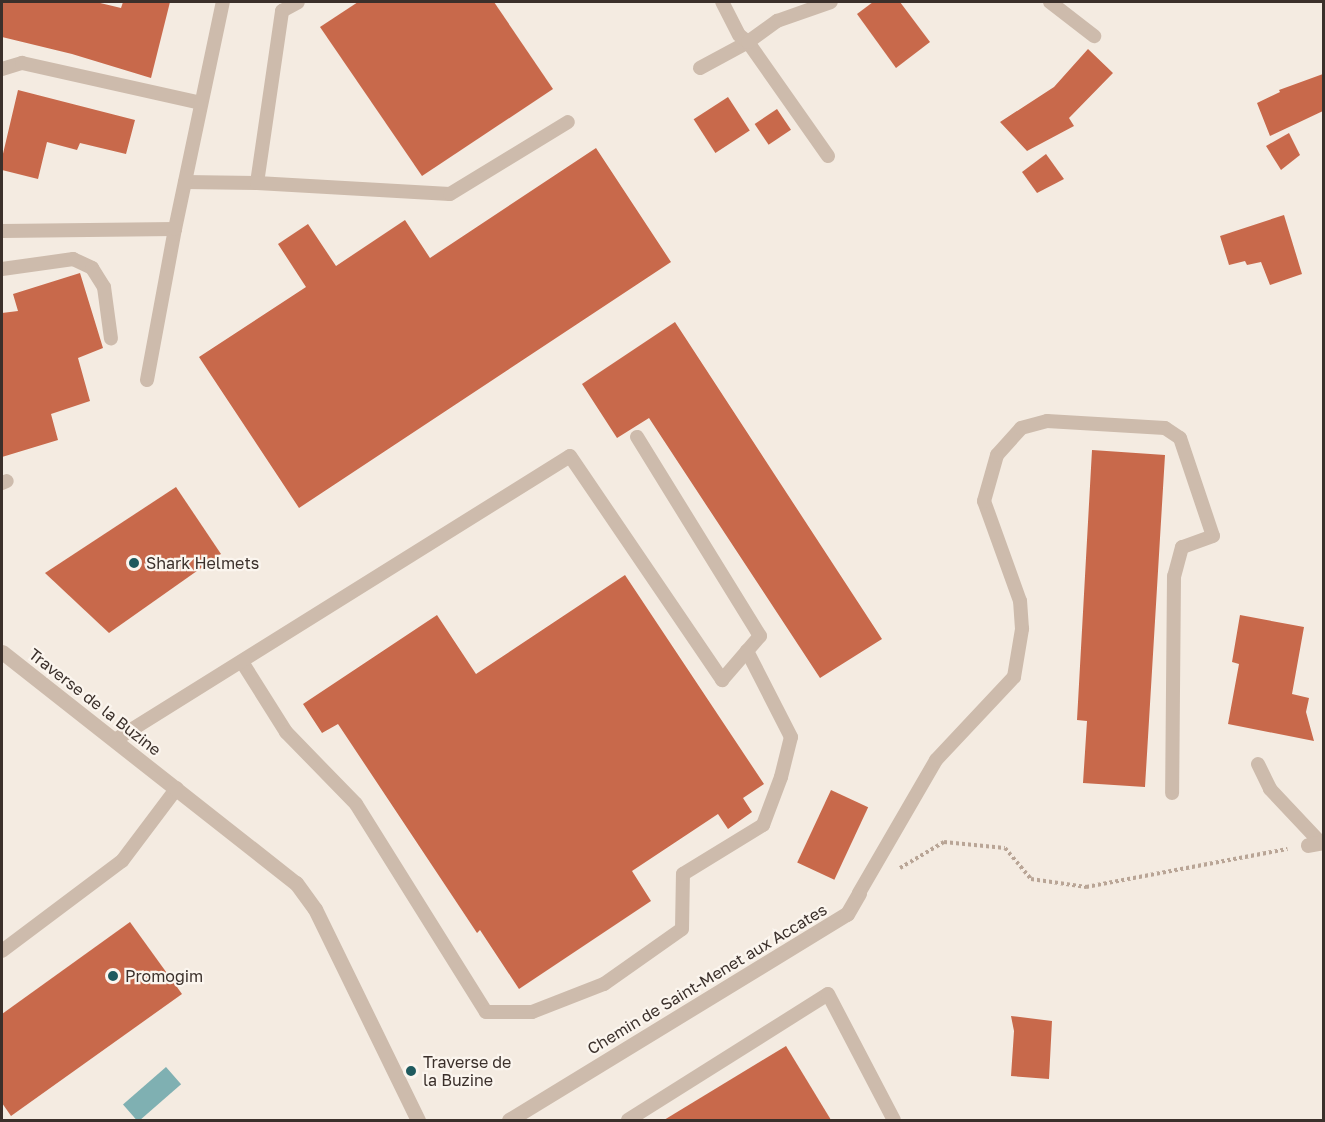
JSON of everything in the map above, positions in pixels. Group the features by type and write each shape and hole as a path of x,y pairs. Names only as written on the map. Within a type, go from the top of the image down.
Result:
{"street":[{"name":"Traverse de la Buzine","path":"2,652 296,883 315,909 418,1120"},
{"name":"Chemin de Saint-Menet aux Accates","path":"509,1120 847,914 859,893"}],"lane":[{"path":"147,380 175,230 223,2"},
{"path":"257,183 282,11 298,2"},
{"path":"722,2 739,35 748,42 828,156"},
{"path":"700,68 748,42 777,21 831,2"},
{"path":"1050,2 1094,36"},
{"path":"2,69 22,63 201,103"},
{"path":"185,182 257,183 450,194 568,122"},
{"path":"2,231 175,230"},
{"path":"2,269 73,259 92,268 104,287 111,339"},
{"path":"859,893 936,760 1014,677 1022,629 1020,601 984,501 997,455 1021,428 1047,421 1165,428 1180,438 1213,536 1182,547 1174,576 1172,793"},
{"path":"115,740 570,456 722,680 760,636 637,437"},
{"path":"242,662 286,732 356,804 486,1012 532,1012 604,984 682,929 683,874 763,825 781,777 791,737 747,651"},
{"path":"1258,764 1270,789 1317,843"},
{"path":"2,951 122,861 177,788"},
{"path":"628,1120 828,994 894,1120"}],"path":[{"path":"897,870 944,842 1005,848 1031,879 1086,887 1317,843"}],"water":[{"path":"166,1067 181,1084 140,1120 137,1120 123,1104"}],"building":[{"path":"2,2 96,2 121,8 123,2 170,2 151,78 72,54 2,37"},
{"path":"358,2 494,2 553,89 422,176 320,27"},
{"path":"873,2 900,2 930,42 896,68 857,14"},
{"path":"1088,49 1113,73 1069,118 1074,126 1027,151 1000,122 1054,87"},
{"path":"1323,74 1323,111 1270,136 1257,103 1280,92 1279,90"},
{"path":"18,90 135,120 126,154 80,143 77,150 47,142 38,179 2,170 2,158"},
{"path":"728,97 750,131 715,153 694,119"},
{"path":"777,109 791,130 769,145 755,124"},
{"path":"1289,133 1300,155 1281,170 1266,146"},
{"path":"596,148 671,262 299,508 199,357 306,287 278,244 308,224 336,266 405,220 430,258"},
{"path":"1046,154 1064,179 1037,193 1022,172"},
{"path":"1284,215 1302,274 1270,285 1261,262 1247,265 1245,261 1229,265 1220,236"},
{"path":"80,273 103,348 78,358 90,401 51,414 58,440 2,457 2,313 18,311 13,294"},
{"path":"675,322 882,639 820,678 649,418 617,438 582,384"},
{"path":"1092,450 1165,455 1145,787 1083,783 1087,721 1077,720"},
{"name":"Shark Helmets","path":"176,487 221,554 109,633 45,573"},
{"path":"625,575 764,784 743,798 752,812 728,829 718,814 632,871 651,901 519,989 480,930 477,933 338,724 322,733 303,704 437,615 476,674"},
{"path":"1240,615 1304,627 1292,694 1309,698 1306,712 1314,741 1228,724 1239,664 1232,662"},
{"path":"831,790 868,807 834,880 797,863"},
{"path":"130,922 182,994 11,1116 2,1103 2,1014"},
{"path":"1011,1016 1052,1021 1049,1079 1011,1076 1014,1031"},
{"path":"786,1046 831,1120 664,1120"}],"place":[{"name":"Shark Helmets","path":"134,563"},
{"name":"Promogim","path":"113,976"},
{"name":"Traverse de la Buzine","path":"411,1071"}]}
